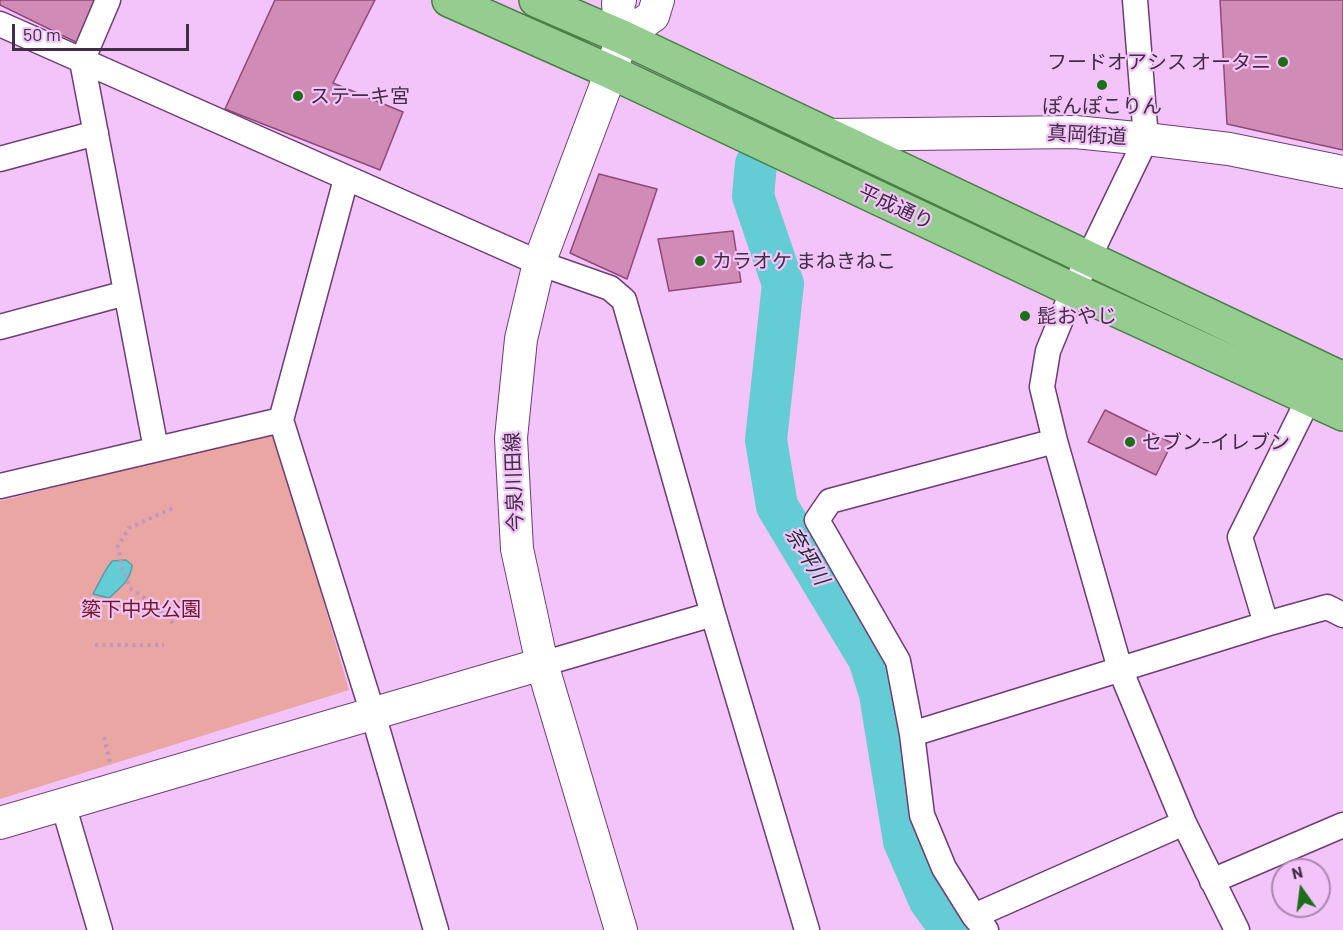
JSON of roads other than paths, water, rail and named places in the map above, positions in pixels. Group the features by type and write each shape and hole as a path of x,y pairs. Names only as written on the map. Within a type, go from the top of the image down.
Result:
{"main road":[{"name":"平成通り","path":"449,0 611,72 1072,290 1343,414"},
{"name":"平成通り","path":"536,0 622,37 1343,379"}],"street":[{"path":"108,0 82,61 156,449"},
{"name":"今泉川田線","path":"620,0 618,4 622,37 539,263 521,339 511,438 517,549 542,664 621,930"},
{"path":"622,37 653,16 658,0"},
{"path":"1135,0 1146,139 1072,290 1048,351 1042,387 1055,441 1120,669 1184,823 1237,930"},
{"path":"0,24 539,263 610,288 624,300 713,614 807,930"},
{"name":"真岡街道","path":"828,135 1075,132 1229,149 1343,172"},
{"path":"0,159 96,133"},
{"path":"346,179 281,420 373,714 436,930"},
{"path":"0,327 126,293"},
{"path":"1266,624 1240,537 1309,398"},
{"path":"0,486 281,420"},
{"path":"1055,441 830,501 817,520 898,661 912,734 922,815 944,868 980,923 1184,823"},
{"path":"912,734 1266,624 1328,608 1343,615"},
{"path":"0,823 713,614"},
{"path":"63,804 100,930"},
{"path":"1212,881 1343,825"}],"waterway":[{"name":"奈坪川","path":"756,164 753,196 783,284 766,440 777,506 869,659 880,694 904,841 929,899 951,930"}],"place":[{"name":"フードオアシス オータニ","path":"1283,62"},
{"name":"ぽんぽこりん","path":"1102,85"},
{"name":"ステーキ宮","path":"298,96"},
{"name":"カラオケ まねきねこ","path":"700,261"},
{"name":"髭おやじ","path":"1025,316"},
{"name":"セブン-イレブン","path":"1130,442"}],"park label":[{"name":"簗下中央公園","path":"141,609"}]}
